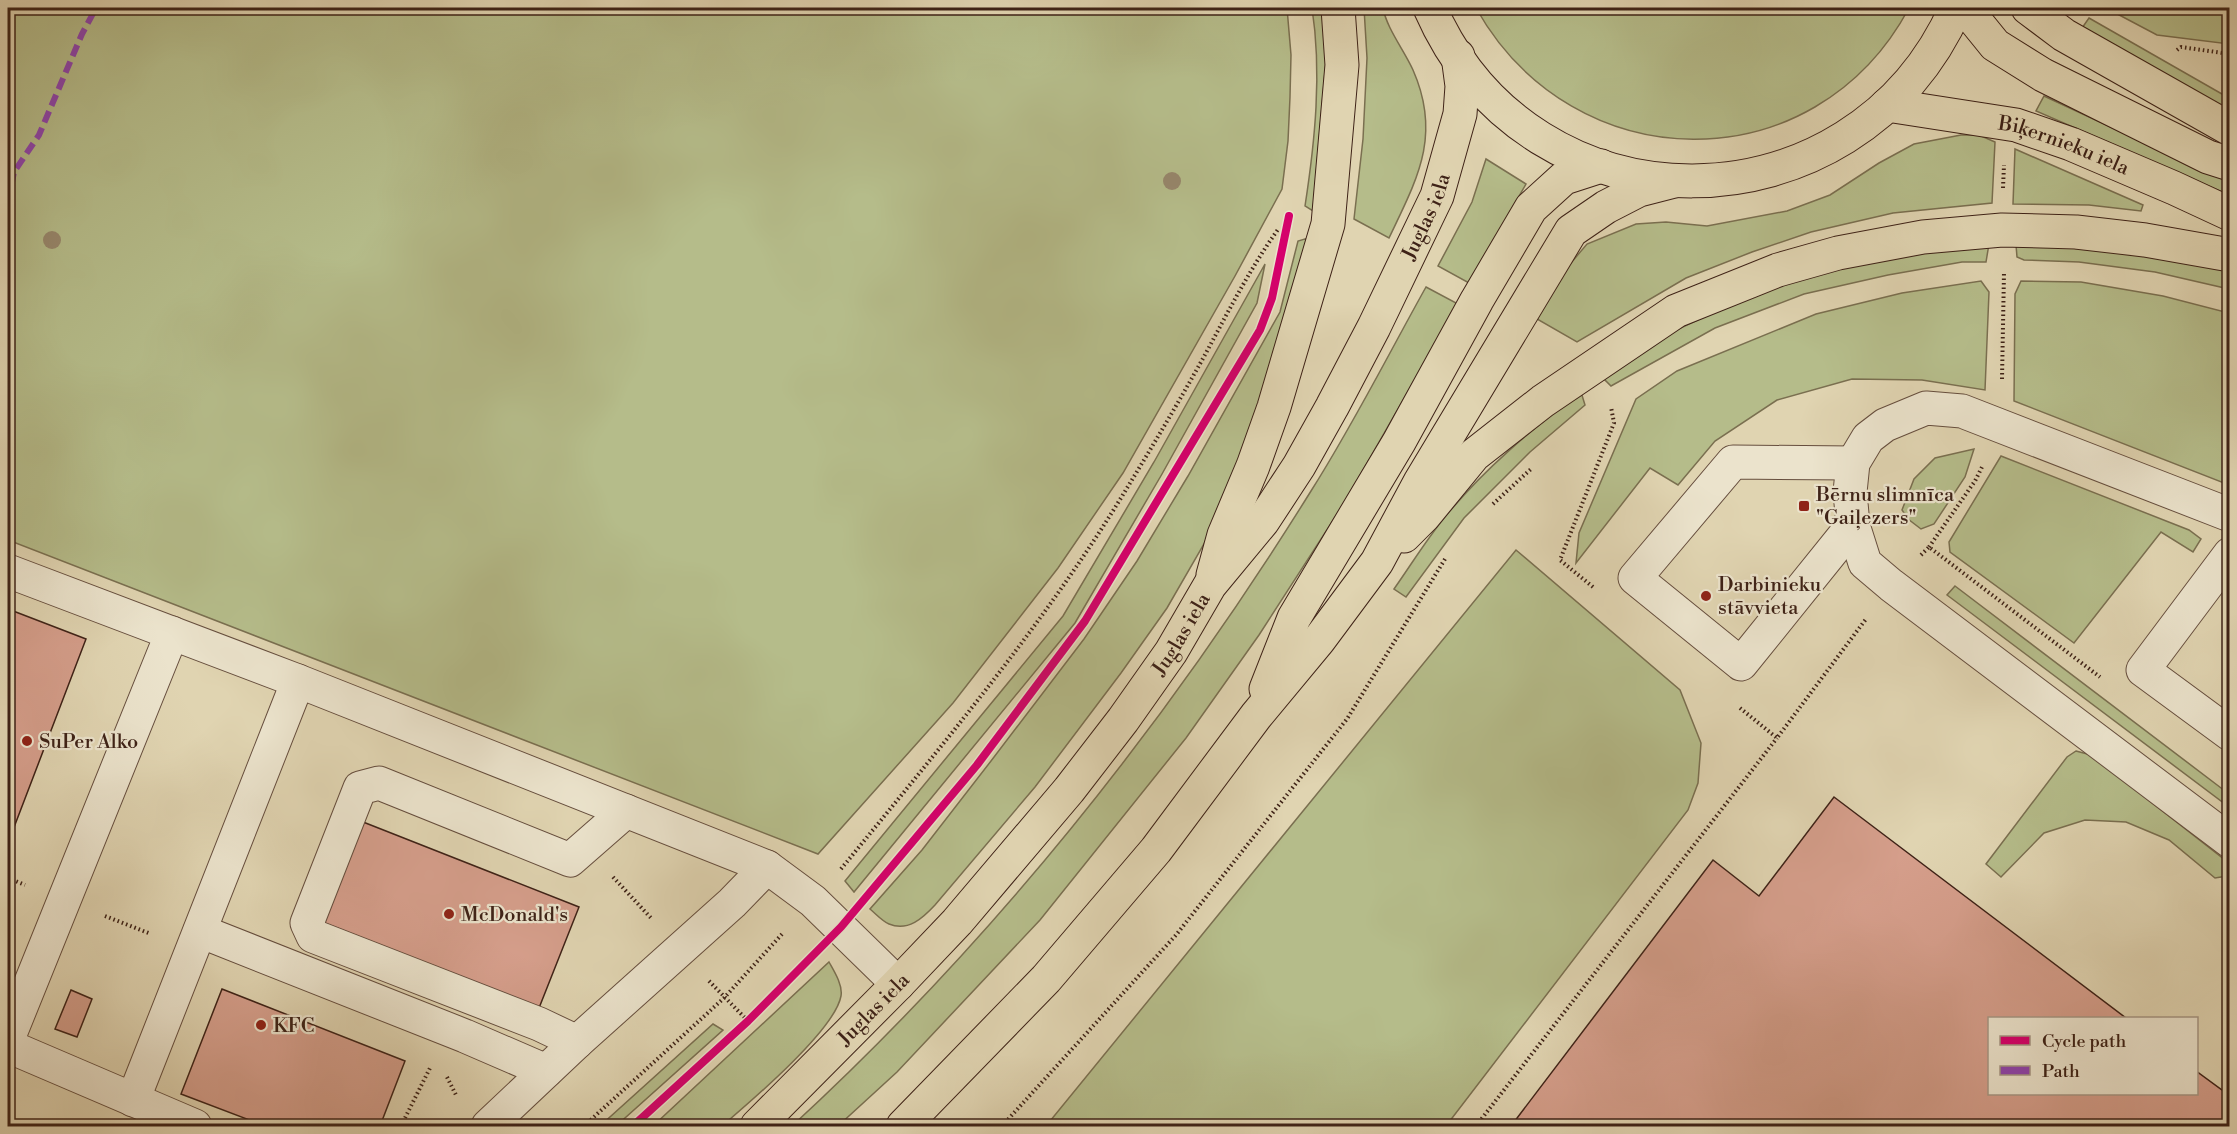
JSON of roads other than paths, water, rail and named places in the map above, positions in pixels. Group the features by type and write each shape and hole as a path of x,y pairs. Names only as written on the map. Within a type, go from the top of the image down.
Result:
{"main road":[{"path":"1210,585 1224,535 1253,466 1274,407 1328,224 1342,65 1338,8"},
{"path":"1430,8 1458,56 1484,91 1509,116 1552,146 1601,166 1625,173 1674,181 1726,180 1776,169 1801,160 1846,137 1887,105 1922,67 1956,8"},
{"path":"1965,8 1995,45 2043,75 2208,157 2229,164"},
{"path":"2028,8 2064,35 2229,129"},
{"name":"Juglas iela","path":"757,1126 957,922 1069,790 1123,720 1171,652 1210,585 1263,521 1299,466 1374,327 1437,196 1460,114 1462,86 1458,56"},
{"name":"Biķernieku iela","path":"1887,105 2016,125 2071,144 2229,214"},
{"path":"1256,716 1294,618 1399,442 1477,300 1531,208 1564,178 1601,166"},
{"path":"903,1126 1053,970 1156,850 1256,716 1319,640 1377,562 1420,482 1571,231 1606,207 1639,190 1674,181"},
{"path":"1377,562 1424,516 1474,454 1543,401 1676,311 1778,270 1838,253 1923,237 2002,230 2088,233 2145,240 2229,255"}],"lane":[{"path":"2229,514 1962,411 1926,408 1886,425 1868,438 1853,464 1850,492 1853,525 1865,563 2229,841"},
{"path":"1853,464 1733,462 1635,578 1741,664 1853,525"},
{"path":"2229,554 2144,670 2229,734"},
{"path":"8,571 298,681 767,867 813,901 898,984"},
{"path":"8,1039 172,633"},
{"path":"132,1100 298,681"},
{"path":"577,1042 539,1024 313,936 307,923 360,788 379,783 570,860 626,811"},
{"path":"488,1126 577,1042 681,951 767,867"},
{"path":"200,931 465,1036 546,1071"},
{"path":"8,1046 195,1126"}],"place":[{"name":"Bērnu slimnīca \"Gaiļezers\"","path":"1804,506"},
{"name":"Darbinieku stāvvieta","path":"1706,596"},
{"name":"SuPer Alko","path":"27,741"},
{"name":"McDonald's","path":"449,914"},
{"name":"KFC","path":"261,1025"}]}
